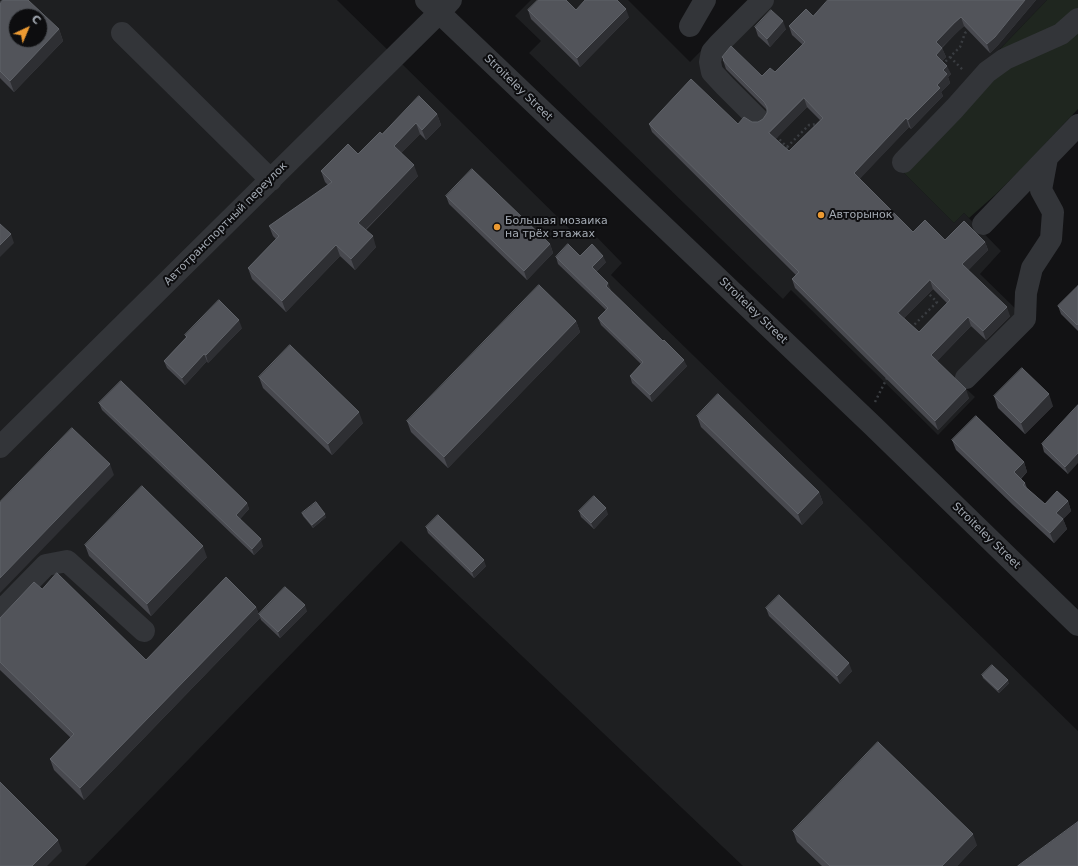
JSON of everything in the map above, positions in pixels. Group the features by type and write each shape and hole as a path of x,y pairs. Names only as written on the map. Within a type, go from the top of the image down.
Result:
{"street":[{"path":"690,26 705,0"},
{"path":"758,119 724,86 712,72 710,62 712,52 763,0"},
{"name":"Автотранспортный переулок","path":"0,447 271,180 439,4"},
{"name":"Stroiteley Street","path":"439,4 1078,625"},
{"path":"903,162 987,72 1005,59 1061,34 1078,19"},
{"path":"122,33 271,180"},
{"path":"984,224 1078,125"},
{"path":"966,378 1025,319 1026,293 1032,268 1051,239 1053,212 1041,190 1047,158"},
{"path":"0,612 46,565 67,561 144,631"}],"path":[{"path":"939,68 960,47 965,33 971,28"},
{"path":"758,119 796,156"},
{"path":"787,147 809,125 823,123"},
{"path":"907,333 937,302 926,291"},
{"path":"872,425 873,405 891,370"}],"shaded area":[{"path":"0,0 337,0 580,239 590,230 622,263 611,275 1078,731 1078,866 743,866 401,541 85,866 0,866"},
{"name":"Авторынок","path":"531,0 628,0 690,62 751,0 1047,0 892,161 954,223 964,213 1001,251 980,274 1020,313 955,378 975,397 938,435 791,290 783,299 529,53 541,41 515,16"},
{"path":"1047,0 1078,0 1078,109 995,195 969,218 964,213 954,223 902,171 975,94 1001,48"}],"building":[{"path":"3,0 28,0 37,8 8,8 8,48 41,48 10,81 0,71 0,3"},
{"path":"538,0 566,0 576,10 585,0 617,0 626,9 577,58 528,10"},
{"path":"828,0 1025,0 995,37 987,44 961,17 954,23 936,42 942,48 936,55 947,66 943,70 947,74 937,85 940,88 908,120 906,118 854,173 913,232 925,220 945,240 964,221 985,242 962,264 1007,307 983,331 968,317 931,355 966,389 935,421 792,279 799,272 649,124 691,79 738,124 744,117 752,122 758,122 763,119 767,113 767,107 764,102 731,69 722,57 731,46 762,76 770,68 775,72 805,42 789,26 806,9 813,16","holes":["804,98 823,118 789,151 769,133","930,280 950,300 919,332 898,313"]},
{"path":"771,10 783,21 767,39 755,27"},
{"path":"48,19 59,29 48,41"},
{"path":"419,96 437,114 422,130 416,123 394,146 414,165 358,223 373,236 351,259 336,245 282,301 248,268 279,236 269,226 332,182 321,171 348,144 358,154 380,132 382,134"},
{"path":"472,169 550,244 524,271 446,196"},
{"path":"0,224 11,234 0,245"},
{"path":"568,244 580,256 592,244 603,256 592,267 608,283 606,286 684,360 650,395 630,376 643,362 598,318 608,308 556,257"},
{"path":"539,285 576,321 444,457 407,421"},
{"path":"1078,286 1078,324 1077,325 1058,306"},
{"path":"219,300 239,320 182,378 164,361 187,337 185,335"},
{"path":"290,345 359,412 328,444 259,377"},
{"path":"1022,368 1049,394 1021,423 994,396"},
{"path":"121,381 247,503 236,515 261,539 252,549 99,403"},
{"path":"718,394 819,492 798,514 697,416"},
{"path":"1078,405 1078,453 1065,467 1042,444"},
{"path":"976,416 1024,462 1014,472 1025,483 1023,485 1045,504 1057,491 1068,501 1056,513 1063,519 1050,533 952,440"},
{"path":"72,428 110,464 0,578 0,502"},
{"path":"142,486 203,546 147,604 85,545"},
{"path":"594,496 606,508 591,523 579,511"},
{"path":"316,502 325,514 312,525 302,513"},
{"path":"438,515 484,560 472,572 426,527"},
{"path":"57,573 146,660 226,577 256,607 80,788 50,759 74,734 0,662 0,618 34,582 42,589"},
{"path":"285,587 305,605 278,632 259,614"},
{"path":"779,595 849,663 837,676 766,608"},
{"path":"992,665 1008,680 998,690 982,675"},
{"path":"878,742 973,834 942,866 830,866 793,831"},
{"path":"0,782 58,840 32,866 0,866"},
{"path":"1078,822 1078,866 1018,866"}],"place":[{"name":"Авторынок","path":"821,215"},
{"name":"Большая мозаика на трёх этажах","path":"497,227"}]}
